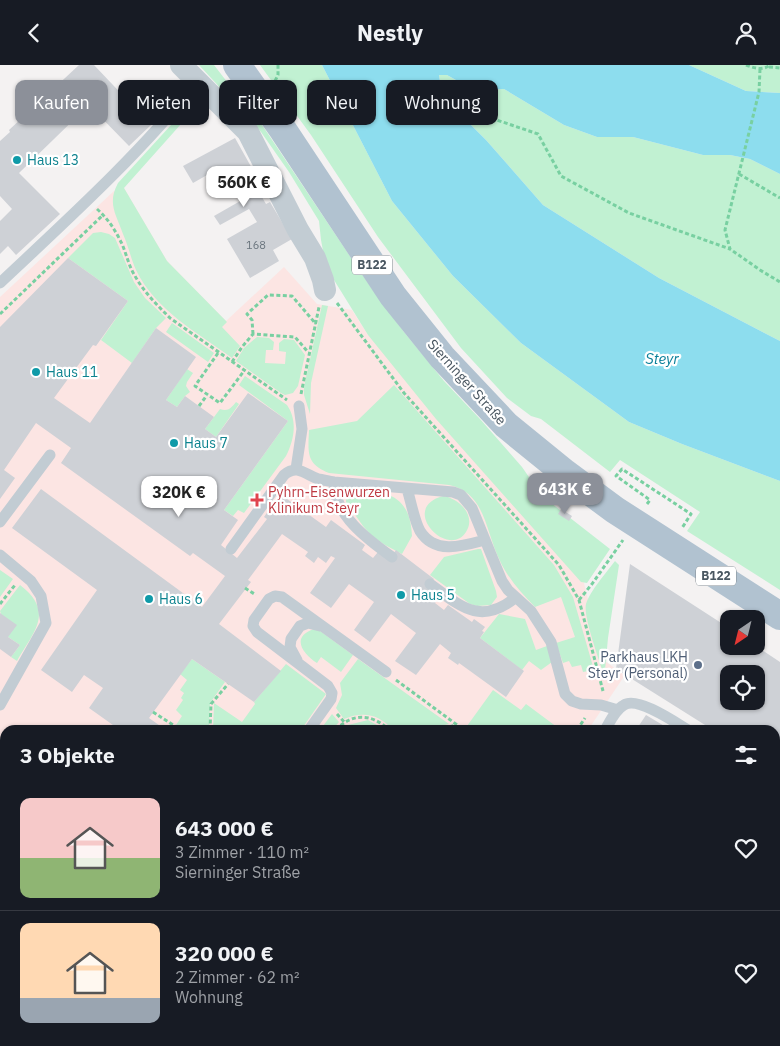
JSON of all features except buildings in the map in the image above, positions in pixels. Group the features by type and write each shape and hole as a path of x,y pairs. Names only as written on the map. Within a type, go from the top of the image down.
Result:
{"main road":[{"name":"Sierninger Straße","path":"237,65 288,137 393,296 442,357 506,425 615,510 780,616"}],"street":[{"path":"181,65 195,80"},
{"path":"209,94 248,133 298,230 315,258 324,280 325,290"}],"lane":[{"path":"0,283 87,200 159,125"},
{"path":"296,469 302,429 299,406"},
{"path":"0,522 50,455"},
{"path":"230,549 284,475 296,469 317,478 334,482 453,492 461,495 472,508 502,581 515,598 530,611 551,642 565,694 572,701 580,704 601,705 618,710"},
{"path":"334,482 336,498 353,524 374,545 392,557"},
{"path":"408,489 420,530 434,543 443,547 457,547 485,540"},
{"path":"0,555 31,581 41,596 46,623 0,705"},
{"path":"430,584 463,607 484,613 500,609 515,598"},
{"path":"313,725 331,699 332,693 328,687 257,632 253,626 254,620 270,599 275,596 282,597 386,672"},
{"path":"299,664 290,647 291,639 300,626 308,623 324,627"},
{"path":"608,725 618,710 629,703 639,703 679,725"}],"path":[{"path":"276,80 278,75 278,65"},
{"path":"746,65 760,69 769,66 780,68"},
{"path":"730,249 725,230 759,92 760,69"},
{"path":"498,120 538,134 561,176 630,213 730,249 780,282"},
{"path":"739,173 780,199"},
{"path":"87,200 108,220 120,240 134,275 146,293 170,318 244,371 299,406 320,301 325,290 343,310 404,393 559,565 579,600 604,690 601,705"},
{"path":"0,314 103,215"},
{"path":"254,334 252,320 247,314 268,295 292,296 316,324"},
{"path":"232,362 254,334"},
{"path":"254,334 294,337 309,352"},
{"path":"218,353 195,386 207,395 220,403 244,371"},
{"path":"199,406 207,395"},
{"path":"650,500 616,476 622,469 692,514 680,529"},
{"path":"644,503 651,509"},
{"path":"0,604 23,574"},
{"path":"579,600 592,584"},
{"path":"386,672 456,725"},
{"path":"210,725 212,704 228,684"},
{"path":"153,712 173,725"},
{"path":"343,725 350,720 366,717 376,719 383,725"}],"shaded area":[{"name":"Pyhrn-Eisenwurzen Klinikum Steyr","path":"124,188 167,261 226,321 284,267 317,304 352,310 368,335 581,571 603,660 625,675 591,725 0,725 0,297 114,191"}],"green space":[{"path":"199,65 214,65 226,80 219,80 219,87"},
{"path":"260,65 322,65 330,80 307,80 307,125 353,125 392,201 453,276 521,343 629,422 780,481 780,590 687,531 700,512 620,460 610,472 541,419 531,416 507,398 461,348 378,237 297,116 297,80 271,80"},
{"path":"689,65 780,65 780,93 746,91"},
{"path":"439,75 447,75 456,80 440,80"},
{"path":"498,89 504,89 564,125 597,137 633,137 703,155 730,155 750,159 780,174 780,341 659,278 543,205 471,125 498,125"},
{"path":"171,125 180,125 124,188 167,261 227,322 222,327 240,346 232,358 178,320 154,297 144,284 136,270 115,214 113,197 118,183"},
{"path":"255,125 262,125 372,289 444,381 522,467 542,496 610,549 587,583 581,582 436,419 368,335 326,267 319,221 289,172"},
{"path":"101,232 115,238 134,282 145,298 166,318 156,328 132,363 101,340 128,301 68,258 93,233"},
{"path":"322,305 328,306 311,383 310,414 304,395 304,387"},
{"path":"172,323 214,353 208,362 166,332"},
{"path":"257,337 269,338 274,342 273,350 266,350 265,363 285,364 286,352 279,351 279,343 284,339 294,340 305,355 298,386 293,393 285,395 281,393 236,361 244,348"},
{"path":"187,369 193,373 186,386 190,392 177,407 166,400"},
{"path":"245,376 287,405 293,417 294,431 286,456 244,513 238,510 233,516 224,510 288,421 239,385"},
{"path":"394,385 554,565 573,597 594,670 583,672 581,665 572,667 569,661 563,663 556,643 575,637 561,597 535,607 503,567 483,515 470,496 461,489 449,485 329,473 321,470 312,462 308,445 309,430 357,421"},
{"path":"236,402 239,404 216,437 205,429 220,409 229,409"},
{"path":"352,488 386,494 401,503 407,511 412,536 402,554 372,536 363,526 346,502 346,493"},
{"path":"443,496 449,497 460,504 468,514 469,526 466,532 458,539 448,540 439,536 431,529 426,520 425,511 430,502"},
{"path":"481,549 496,591 497,597 491,605 477,606 470,604 430,575 444,557"},
{"path":"615,561 619,565 605,670 602,669 591,636 586,604"},
{"path":"0,570 13,579 0,597"},
{"path":"20,585 31,595 37,604 39,613 35,631 17,661 11,657 20,645 8,637 0,611"},
{"path":"499,614 525,619 536,650 547,646 552,662 541,670 529,661 522,670 480,638"},
{"path":"314,629 320,631 353,655 341,672 321,657 317,663 307,655 301,646 302,636"},
{"path":"192,659 225,682 210,703 209,725 176,725 182,716 176,710 183,700 181,698 184,693 180,690 187,680 180,674"},
{"path":"358,659 449,724 388,725 370,715 358,715 344,719 336,708 342,695 340,683"},
{"path":"286,664 326,694 304,725 213,725 214,703 242,722 255,704 254,702"},
{"path":"493,690 521,710 526,704 554,725 468,725"},
{"path":"332,714 339,722 336,725 324,725"},
{"path":"368,720 377,725 348,725"}],"water":[{"name":"Steyr","path":"322,65 689,65 746,91 780,93 780,174 750,159 730,155 703,155 633,137 597,137 564,125 504,89 498,89 498,80 456,80 447,75 439,75 440,80 386,80 386,125 471,125 543,205 659,278 780,341 780,481 629,422 521,343 453,276 392,201 353,125 376,125 376,80 330,80"}],"place":[{"name":"Haus 13","path":"17,160"},
{"name":"Haus 11","path":"36,372"},
{"name":"Haus 7","path":"174,443"},
{"name":"Pyhrn-Eisenwurzen Klinikum Steyr","path":"257,500"},
{"name":"Haus 5","path":"401,595"},
{"name":"Haus 6","path":"149,599"},
{"name":"Parkhaus LKH Steyr (Personal)","path":"698,665"}]}
